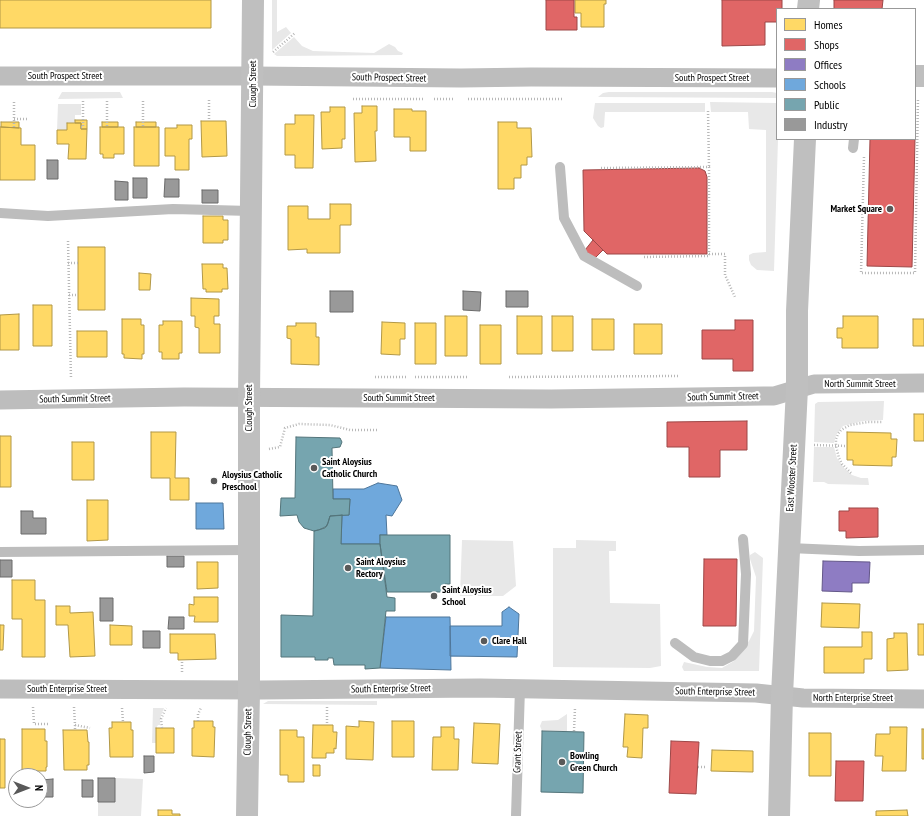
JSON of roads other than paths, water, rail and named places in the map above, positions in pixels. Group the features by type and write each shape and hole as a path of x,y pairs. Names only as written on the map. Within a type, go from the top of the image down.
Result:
{"street":[{"name":"Clough Street","path":"246,816 249,690 248,550 253,0"},
{"name":"South Prospect Street","path":"0,76 776,78"},
{"name":"East Wooster Street","path":"778,816 782,695 797,388 797,311 804,140"},
{"name":"North Summit Street","path":"797,388 814,384 924,383"},
{"name":"South Summit Street","path":"0,400 249,397 551,399 733,397 774,396 797,388"},
{"name":"South Enterprise Street","path":"0,689 249,690 520,688 756,693 782,695"},
{"name":"North Enterprise Street","path":"782,695 803,698 924,698"}],"lane":[{"path":"560,167 564,218 584,256 637,286"},
{"path":"0,213 48,216 173,209 251,211"},
{"path":"675,643 694,656 710,662 722,661 732,656 743,644 746,574 743,539"},
{"path":"789,548 859,551 924,550"},
{"path":"0,552 248,550"},
{"name":"Grant Street","path":"516,816 520,688"}],"place":[{"name":"Market Square","path":"890,209"},
{"name":"Saint Aloysius Catholic Church","path":"314,468"},
{"name":"Aloysius Catholic Preschool","path":"214,481"},
{"name":"Saint Aloysius Rectory","path":"348,568"},
{"name":"Saint Aloysius School","path":"434,596"},
{"name":"Clare Hall","path":"484,641"},
{"name":"Bowling Green Church","path":"562,762"}]}
